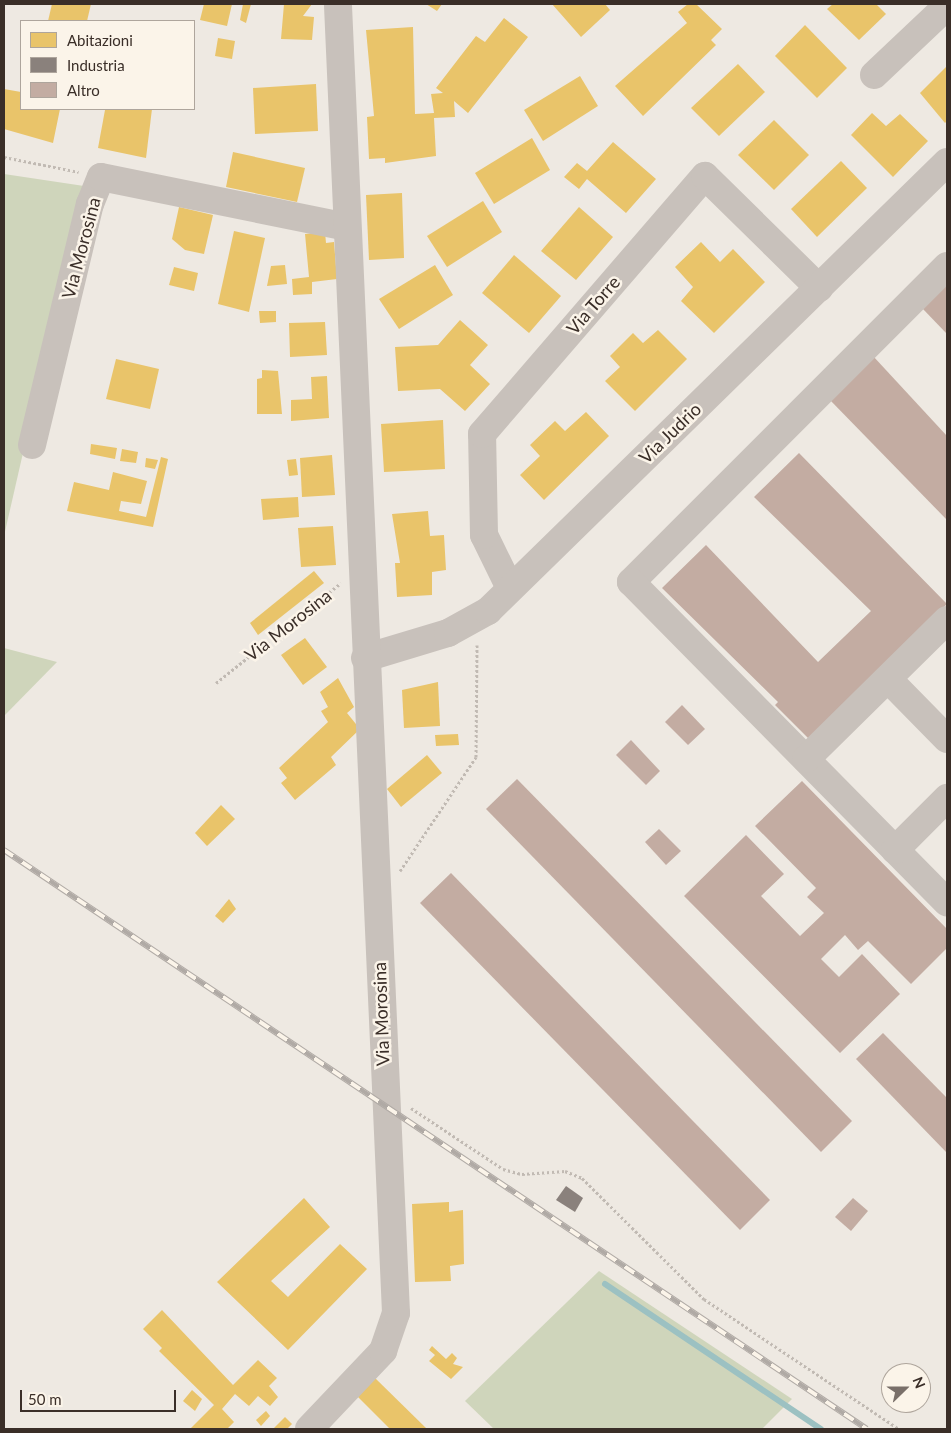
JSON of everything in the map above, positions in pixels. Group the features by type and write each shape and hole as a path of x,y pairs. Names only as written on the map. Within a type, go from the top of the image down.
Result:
{"street":[{"name":"Via Morosina","path":"309,1429 383,1351 396,1313 383,1090 378,904 361,568 338,4"},
{"path":"874,75 947,6"},
{"name":"Via Judrio","path":"365,658 477,619 947,162"},
{"name":"Via Torre","path":"510,588 484,535 480,480 482,434 706,176 819,288"},
{"name":"Via Morosina","path":"32,445 90,204 101,177 346,227"},
{"path":"947,266 631,582 947,902"},
{"path":"806,759 947,620"},
{"path":"888,679 947,739"},
{"path":"895,850 947,798"}],"path":[{"path":"4,157 84,173"},
{"name":"Via Morosina","path":"216,682 361,568"},
{"path":"378,904 476,757 477,619"},
{"path":"383,1090 503,1169 522,1174 564,1171 582,1178 704,1299 899,1429"}],"green space":[{"path":"4,174 84,186 4,536"},
{"path":"4,648 57,662 4,716"},
{"path":"599,1271 792,1399 762,1429 494,1429 465,1401"}],"building: Abitazioni":[{"path":"52,4 91,4 87,20 48,20"},
{"path":"204,4 232,4 227,26 200,20"},
{"path":"243,4 251,4 246,23 240,20"},
{"path":"284,4 312,4 303,16 314,17 312,40 281,39"},
{"path":"426,4 442,4 437,11"},
{"path":"552,4 605,4 610,10 581,37"},
{"path":"688,4 696,4 722,29 711,40 716,45 643,116 615,86 687,23 678,12"},
{"path":"833,4 876,4 886,14 859,40 827,9"},
{"path":"504,18 528,37 468,113 454,101 455,117 434,118 436,156 385,163 385,158 369,159 367,117 374,116 366,30 413,27 415,114 434,113 431,94 443,93 436,88 476,36 485,42"},
{"path":"805,25 847,68 817,98 775,56"},
{"path":"218,38 235,41 232,59 215,56"},
{"path":"738,64 765,92 719,136 691,108"},
{"path":"947,66 947,121 945,123 920,93"},
{"path":"580,76 598,106 543,141 524,110"},
{"path":"316,84 318,131 255,134 253,88"},
{"path":"4,89 20,92 20,110 60,110 53,143 4,129"},
{"path":"105,110 152,110 146,158 98,148"},
{"path":"872,113 886,126 900,114 928,141 893,177 851,135"},
{"path":"774,120 809,155 774,190 738,155"},
{"path":"532,138 550,170 494,204 475,173"},
{"path":"613,142 656,179 626,213 587,179 579,189 564,177 577,163 587,171"},
{"path":"233,152 305,168 297,202 226,187"},
{"path":"841,161 867,188 817,237 791,209"},
{"path":"402,193 404,258 369,260 366,195"},
{"path":"483,201 502,232 447,267 427,236"},
{"path":"179,207 213,215 204,254 185,250 172,239"},
{"path":"579,207 613,237 576,280 541,251"},
{"path":"234,231 265,238 249,312 218,304"},
{"path":"325,232 326,243 334,242 337,279 312,282 312,294 293,295 292,279 309,277 305,234"},
{"path":"701,242 720,262 733,249 765,282 714,333 681,301 693,287 675,267"},
{"path":"514,255 561,296 529,333 482,293"},
{"path":"285,265 287,284 267,286 271,266"},
{"path":"435,265 453,295 399,329 379,299"},
{"path":"174,267 198,273 194,291 169,285"},
{"path":"259,311 276,311 276,322 260,323"},
{"path":"460,320 488,345 470,365 490,384 465,411 440,389 398,391 395,347 438,345"},
{"path":"325,322 327,355 290,357 289,323"},
{"path":"658,330 687,359 635,411 605,381 620,367 610,356 633,333 643,343"},
{"path":"116,359 159,369 150,409 106,399"},
{"path":"262,370 278,371 282,414 257,414 257,379 262,378"},
{"path":"327,376 329,418 291,421 291,400 312,399 311,377"},
{"path":"586,412 609,436 544,500 520,475 540,456 530,445 555,421 565,431"},
{"path":"443,420 445,469 384,472 381,424"},
{"path":"91,444 117,448 115,459 90,454"},
{"path":"122,449 138,452 136,463 120,461"},
{"path":"332,455 335,495 302,497 300,458"},
{"path":"161,457 168,459 153,527 67,511 74,482 109,490 113,472 147,481 141,504 121,501 119,511 146,517"},
{"path":"146,458 158,460 155,469 145,467"},
{"path":"296,459 298,475 289,476 287,460"},
{"path":"298,497 299,517 263,520 261,499"},
{"path":"428,511 430,536 444,535 446,570 432,572 432,595 397,597 395,563 400,563 392,514"},
{"path":"333,526 336,565 301,567 298,528"},
{"path":"314,571 324,583 258,635 250,623"},
{"path":"305,638 327,667 303,685 281,655"},
{"path":"338,678 354,707 347,713 360,729 331,757 336,765 295,800 281,783 287,778 279,768 328,722 321,711 328,707 320,692"},
{"path":"438,682 440,726 404,728 402,690"},
{"path":"458,734 459,745 436,746 435,735"},
{"path":"427,755 442,773 401,807 387,789"},
{"path":"221,805 235,819 207,846 195,833"},
{"path":"229,899 236,909 223,923 215,916"},
{"path":"304,1198 330,1227 271,1281 288,1297 340,1244 367,1269 288,1350 217,1282"},
{"path":"449,1202 449,1212 463,1210 464,1264 450,1266 451,1281 415,1282 412,1204"},
{"path":"162,1310 233,1385 258,1360 277,1378 269,1386 278,1397 270,1406 258,1396 249,1406 235,1394 222,1409 234,1422 227,1429 190,1429 214,1405 159,1351 162,1348 143,1329"},
{"path":"432,1346 446,1359 452,1353 457,1358 453,1364 463,1367 451,1379 429,1361 435,1355 429,1350"},
{"path":"374,1377 427,1429 390,1429 357,1396"},
{"path":"192,1390 202,1399 195,1411 183,1401"},
{"path":"266,1411 270,1416 261,1426 256,1420"},
{"path":"285,1417 292,1424 287,1429 273,1429"}],"building: Industria":[{"path":"566,1186 583,1198 575,1212 556,1200"}],"building: Altro":[{"path":"947,283 947,334 922,308"},
{"path":"873,356 947,436 947,520 829,399"},
{"path":"799,453 947,604 809,739 775,705 778,702 662,588 706,545 818,662 871,611 754,497"},
{"path":"682,705 705,729 688,745 665,722"},
{"path":"631,740 660,771 646,785 616,755"},
{"path":"517,779 852,1121 821,1152 486,809"},
{"path":"802,781 947,929 947,948 911,984 868,941 858,950 845,935 821,959 839,977 862,954 900,994 840,1053 684,896 746,835 784,874 761,896 800,936 824,913 807,897 816,888 755,826"},
{"path":"659,829 681,851 666,865 645,842"},
{"path":"451,873 770,1200 740,1230 420,903"},
{"path":"883,1033 947,1098 947,1153 856,1059"},
{"path":"853,1198 868,1211 851,1231 835,1217"}],"waterway":[{"path":"605,1284 821,1429"}],"railway":[{"path":"4,850 867,1429"}]}
